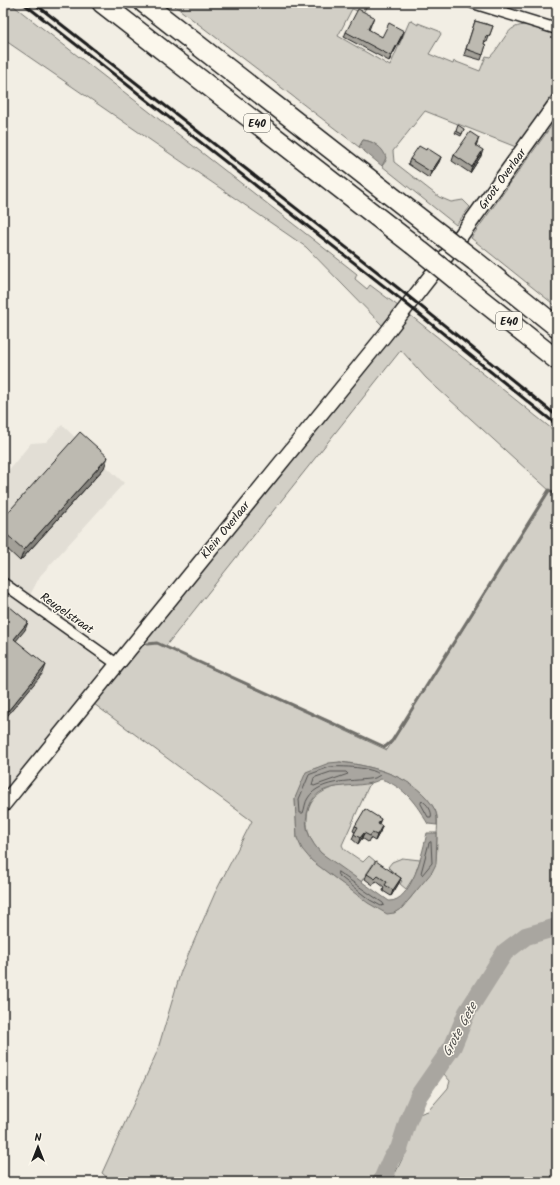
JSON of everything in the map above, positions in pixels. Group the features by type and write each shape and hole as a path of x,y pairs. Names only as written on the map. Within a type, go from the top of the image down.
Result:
{"highway":[{"name":"E40","path":"102,3 412,244 557,360"},
{"name":"E40","path":"144,3 475,261 557,327"}],"main road":[{"name":"Groot Overlaar","path":"447,255 557,102"},
{"name":"Klein Overlaar","path":"3,805 447,255"}],"street":[{"path":"473,3 557,29"},
{"name":"Reugelstraat","path":"3,583 117,664"}],"shaded area":[{"path":"3,3 10,3 310,237 357,274 355,279 367,289 370,285 398,306 382,325 306,247 3,39"},
{"path":"171,3 371,3 368,4 363,13 352,9 338,36 390,66 410,20 418,25 418,23 439,31 441,34 429,54 453,64 454,61 480,71 486,56 490,57 512,29 517,26 524,25 537,27 557,32 557,88 516,147 425,111 393,151 394,162 439,197 451,202 463,200 470,207 456,225 382,166 386,161 383,153 375,144 363,140 359,147"},
{"path":"557,118 557,307 471,238"},
{"path":"410,315 557,433 557,1182 391,1182 405,1153 416,1115 428,1111 448,1088 450,1081 444,1074 485,992 477,985 458,1020 446,1049 411,1099 397,1145 387,1157 377,1182 112,1182 102,1173 157,1052 181,971 215,893 252,821 94,704","holes":["401,350 426,378 550,491 387,750 165,647","340,762 380,770 406,781 417,789 435,810 438,823 436,860 429,873 410,898 394,913 340,882 316,863 297,838 295,798 313,769"]},
{"path":"62,425 124,483 40,576 29,597 3,579 3,498 9,491 3,486 3,477 31,443 46,442"},
{"path":"3,588 102,662 102,670 3,792"},
{"path":"370,783 342,845 344,849 363,862 369,856 375,861 361,882 330,861 313,843 308,830 307,820 309,809 313,800 320,794 339,786"},
{"path":"402,858 420,860 415,875 406,889 400,884 402,881 388,867 392,862"}],"water":[{"path":"363,140 374,143 383,151 386,158 382,166 359,147"},
{"path":"340,762 380,770 406,781 418,789 436,812 437,825 428,824 414,803 403,791 381,779 371,783 327,789 318,794 311,802 306,820 307,830 317,849 389,901 397,899 404,893 410,884 423,851 427,833 437,833 436,864 432,872 402,908 394,913 387,914 368,903 312,861 302,849 297,838 295,798 306,772 329,763"}],"building":[{"path":"358,9 374,17 368,29 382,37 389,23 404,31 391,56 346,32"},
{"path":"475,21 493,26 489,37 486,36 484,44 486,45 483,55 466,49"},
{"path":"458,125 464,129 462,134 456,131"},
{"path":"470,132 479,138 475,145 483,150 472,167 454,155"},
{"path":"419,146 426,150 427,148 441,157 431,172 410,159"},
{"path":"80,432 108,457 24,550 3,531 3,518"},
{"path":"3,601 28,622 14,639 46,665 3,717"},
{"path":"365,809 381,819 378,824 382,826 377,835 372,833 370,836 364,833 360,838 354,834 358,827 355,826"},
{"path":"376,861 401,878 393,890 385,885 387,882 378,876 375,879 367,874"}],"waterway":[{"path":"147,644 157,643 385,747 392,741 549,490 557,496"},
{"name":"Grote Gete","path":"381,1182 391,1159 399,1149 408,1121 419,1095 453,1046 467,1012 505,952 526,936 557,927"}],"railway":[{"path":"23,3 394,294 557,425"},
{"path":"34,3 398,288 557,416"}]}
